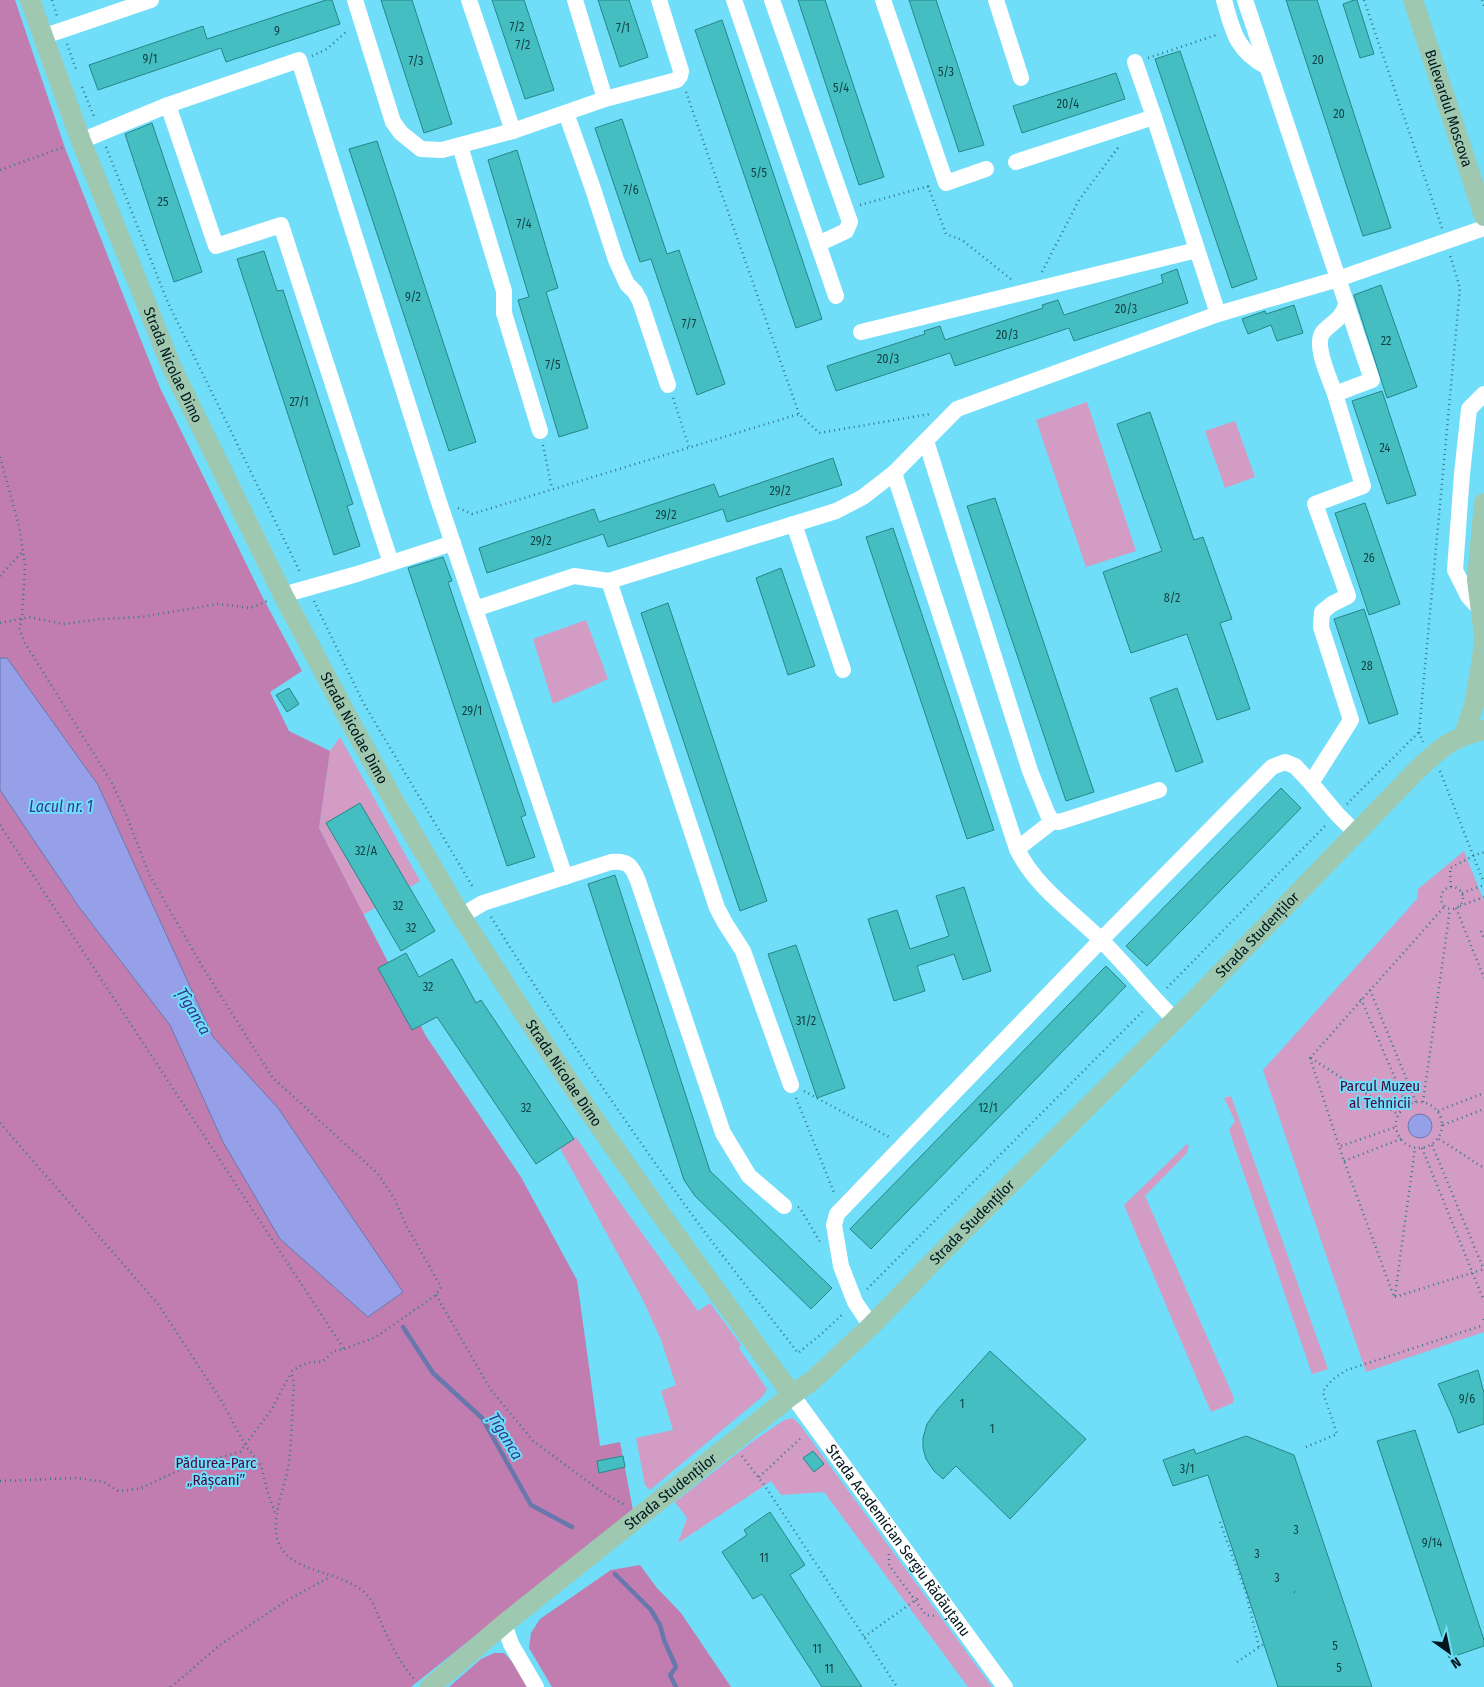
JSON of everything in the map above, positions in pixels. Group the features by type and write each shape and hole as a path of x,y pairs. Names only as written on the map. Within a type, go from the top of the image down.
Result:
{"main road":[{"name":"Strada Nicolae Dimo","path":"30,0 80,141 172,368 283,594 394,801 461,916 588,1110 660,1213 792,1394"},
{"name":"Bulevardul Moscova","path":"1413,0 1484,216"},
{"path":"1464,735 1474,706 1482,659 1484,635 1477,580 1484,503"},
{"name":"Strada Studenților","path":"423,1684 504,1624 792,1394 813,1380 871,1326 960,1234 1175,1020 1432,757 1448,743 1464,735 1484,730"}],"street":[{"path":"42,37 151,0"},
{"path":"355,0 393,122 400,133 421,149 442,150 513,131 606,98 675,82 680,76 679,65 659,0"},
{"path":"469,0 513,131"},
{"path":"575,0 606,98"},
{"path":"734,0 836,296"},
{"path":"772,0 850,222 846,231 818,244"},
{"path":"883,0 946,183 986,168"},
{"path":"996,0 1021,78"},
{"path":"1224,0 1232,30 1243,49 1253,59 1268,67"},
{"path":"1245,0 1372,380 1335,394"},
{"path":"80,141 168,105 299,60 438,499 565,877"},
{"path":"1135,62 1218,314"},
{"path":"168,105 216,246 281,225 391,563"},
{"path":"566,113 616,260 624,279 640,301 668,384"},
{"path":"1016,162 1154,116"},
{"path":"460,146 504,291 504,313 540,431"},
{"path":"474,606 480,608 574,576 609,581 836,512 863,497 894,473 957,409 1218,314 1338,279 1484,228"},
{"path":"861,332 1197,250"},
{"path":"1311,783 1351,720 1321,627 1322,612 1332,604 1348,596 1315,504 1363,486 1320,350 1319,341 1322,334 1343,313 1346,305"},
{"path":"1482,610 1468,596 1455,570 1469,409 1484,394"},
{"path":"926,441 1030,771 1048,815 1053,821 1068,820 1159,790"},
{"path":"894,473 1017,849 1026,866 1043,887 1101,940 1175,1020"},
{"path":"794,524 843,670"},
{"path":"283,594 453,543"},
{"path":"609,581 717,908 743,951 791,1085"},
{"path":"871,1326 855,1302 841,1266 834,1225 837,1214 1101,940 1272,767 1285,762 1295,766 1356,833"},
{"path":"1017,849 1053,821"},
{"path":"461,916 483,903 565,877 616,862 628,864 634,870 724,1133 749,1176 784,1206"},
{"name":"Strada Academician Sergiu Rădăuțanu","path":"792,1394 1005,1687"},
{"path":"504,1624 511,1644 536,1687"}],"path":[{"path":"52,0 76,72"},
{"path":"1364,0 1446,241 1460,288 1418,732 1424,744"},
{"path":"1482,0 1484,6"},
{"path":"1135,62 1232,30"},
{"path":"680,76 799,414 820,433 957,409"},
{"path":"79,81 168,303 364,704 523,969 690,1212 798,1353 855,1302 1418,732"},
{"path":"0,170 80,141"},
{"path":"928,186 946,234 962,240 1030,291 1079,200 1120,145"},
{"path":"846,209 928,186 946,183"},
{"path":"668,384 689,448"},
{"path":"438,499 472,514 799,414"},
{"path":"540,431 552,489"},
{"path":"0,457 19,526 25,565 22,618 18,628 25,643 112,783 149,874 221,998 272,1077 378,1174 394,1198 407,1226 441,1287 436,1295 376,1337 334,1351 322,1362 312,1361 302,1364 291,1372 272,1409 240,1452 188,1466 139,1489 118,1491 104,1482 78,1478 0,1481"},
{"path":"0,576 23,551"},
{"path":"0,623 29,617 63,624 102,619 142,617 218,604 251,608 283,594"},
{"path":"1443,774 1484,884 1462,893"},
{"path":"0,825 344,1349"},
{"path":"1451,888 1450,868 1484,852"},
{"path":"1457,908 1463,901 1462,893 1458,889 1451,888 1445,891 1442,897 1445,906 1450,909 1457,908 1484,897"},
{"path":"1310,1058 1445,906"},
{"path":"1457,908 1484,978"},
{"path":"1424,1102 1450,909"},
{"path":"1481,931 1484,939"},
{"path":"1370,990 1416,1102"},
{"path":"1361,999 1407,1106"},
{"path":"1310,1058 1398,1115"},
{"path":"1310,1058 1344,1161 1394,1297"},
{"path":"791,1085 904,1145"},
{"path":"791,1085 842,1209"},
{"path":"1438,1111 1484,1093"},
{"path":"1416,1102 1429,1104 1438,1111 1443,1125 1438,1139 1422,1148 1416,1148 1405,1143 1401,1139 1396,1126 1398,1115 1407,1106 1416,1102"},
{"path":"1443,1125 1484,1109"},
{"path":"0,1123 158,1304 221,1400 245,1445 261,1465 276,1515"},
{"path":"1340,1147 1396,1126"},
{"path":"1344,1161 1401,1139"},
{"path":"1438,1139 1484,1168"},
{"path":"1394,1297 1484,1270 1432,1144"},
{"path":"1394,1297 1416,1148"},
{"path":"1422,1148 1484,1301"},
{"path":"784,1206 792,1204 800,1208 821,1244 838,1253"},
{"path":"436,1295 491,1390 533,1441 602,1492 626,1506"},
{"path":"1306,1447 1337,1434 1323,1392 1328,1384 1340,1374 1484,1322"},
{"path":"291,1372 294,1383 288,1465 275,1521 278,1542 289,1559 356,1586 370,1600 405,1668 423,1684"},
{"path":"758,1478 802,1438"},
{"path":"732,1443 758,1478 897,1687"},
{"path":"1220,1522 1246,1593 1259,1647"},
{"path":"172,1687 220,1645 286,1601 330,1576"},
{"path":"864,1637 933,1588"},
{"path":"1294,1592 1299,1593"},
{"path":"1237,1662 1264,1644"}],"green space":[{"name":"Pădurea-Parc „Râșcani”","path":"0,0 15,0 65,148 160,388 263,598 302,671 270,692 289,731 330,751 319,828 426,1036 521,1177 577,1280 600,1446 620,1442 633,1510 411,1687 0,1687 0,790 79,907 170,1025 223,1142 368,1317 403,1292 278,1108 213,1037 98,785 7,658 0,658"},
{"path":"1087,402 1136,551 1086,567 1036,420"},
{"path":"1235,421 1255,477 1225,488 1205,431"},
{"path":"586,620 608,679 553,704 533,639"},
{"path":"340,737 420,881 363,915 319,828 330,751"},
{"name":"Parcul Muzeu al Tehnicii","path":"1464,851 1484,901 1484,1332 1366,1372 1263,1070 1417,899 1418,889"},
{"path":"1231,1096 1328,1369 1312,1374 1229,1130 1235,1121 1224,1098"},
{"path":"576,1137 614,1194 698,1311 710,1303 741,1345 739,1348 767,1389 763,1396 650,1490 645,1485 636,1438 673,1430 661,1391 676,1385 661,1340 643,1300 560,1148"},
{"path":"1187,1144 1189,1146 1186,1154 1145,1196 1234,1398 1233,1403 1211,1412 1124,1205"},
{"path":"793,1418 992,1687 968,1687 824,1492 781,1495 771,1481 678,1543 687,1518 675,1502 752,1442 784,1420"},
{"path":"640,1565 657,1588 681,1613 731,1687 552,1687 529,1648 531,1633 540,1619 611,1570"},
{"path":"494,1653 504,1653 515,1665 528,1687 449,1687 481,1659"}],"water":[{"name":"Lacul nr. 1","path":"0,658 7,658 98,785 213,1037 278,1108 403,1292 368,1317 280,1239 223,1142 170,1025 79,907 0,790"},
{"path":"1420,1114 1428,1118 1432,1126 1428,1134 1420,1138 1412,1134 1408,1126 1412,1118"}],"building":[{"path":"326,0 332,0 340,24 226,62 221,48 98,90 89,65 203,26 207,39"},
{"path":"381,0 412,0 452,124 424,133"},
{"path":"492,0 524,0 554,90 525,99"},
{"path":"598,0 629,0 648,57 620,67"},
{"path":"798,0 825,0 884,177 859,185"},
{"path":"909,0 936,0 984,145 959,152"},
{"path":"1286,0 1317,0 1391,228 1363,236"},
{"path":"1357,0 1374,54 1360,58 1343,4"},
{"path":"722,20 822,319 796,328 695,30"},
{"path":"1180,51 1257,279 1232,288 1155,59"},
{"path":"1116,73 1125,99 1022,133 1013,106"},
{"path":"622,119 667,254 679,250 725,384 697,395 651,259 640,262 595,128"},
{"path":"152,123 202,272 174,282 125,134"},
{"path":"377,141 476,442 449,451 349,149"},
{"path":"517,150 558,288 546,292 588,428 559,437 518,300 529,297 488,160"},
{"path":"264,251 277,291 283,290 353,504 347,506 360,546 334,555 237,259"},
{"path":"1177,269 1188,303 1074,341 1069,328 955,366 950,353 836,391 827,366 925,334 924,331 940,326 945,340 1043,308 1042,305 1058,300 1064,315 1163,283 1161,275"},
{"path":"1381,285 1417,387 1387,398 1354,295"},
{"path":"1294,305 1303,333 1277,341 1271,325 1248,334 1242,319 1265,311 1266,314"},
{"path":"1382,391 1416,495 1387,504 1352,401"},
{"path":"1150,412 1194,540 1203,537 1232,619 1220,623 1250,709 1217,720 1187,634 1131,653 1103,572 1162,551 1117,424"},
{"path":"833,458 842,485 727,522 723,509 608,547 603,534 487,573 479,548 594,509 599,522 714,484 719,497"},
{"path":"995,498 1094,792 1066,801 967,506"},
{"path":"1365,503 1400,604 1369,615 1335,513"},
{"path":"893,528 994,830 967,839 866,537"},
{"path":"443,557 452,581 448,582 526,815 521,817 535,857 507,866 408,568"},
{"path":"781,568 815,666 788,675 756,578"},
{"path":"668,603 767,901 740,911 641,613"},
{"path":"1364,609 1398,714 1369,724 1334,619"},
{"path":"289,688 299,704 287,712 276,695"},
{"path":"1177,688 1203,762 1176,772 1150,698"},
{"path":"1281,788 1301,808 1147,966 1126,946"},
{"path":"360,803 435,931 401,951 326,823"},
{"path":"615,875 710,1171 832,1288 811,1309 695,1196 684,1180 588,884"},
{"path":"964,887 991,971 963,980 954,954 917,966 925,991 894,1001 868,919 897,910 910,949 949,936 936,896"},
{"path":"796,945 845,1088 817,1098 768,954"},
{"path":"406,953 419,977 452,959 476,1003 481,1000 574,1139 536,1164 437,1017 412,1030 378,968"},
{"path":"1106,966 1126,986 871,1249 850,1229"},
{"path":"990,1351 1086,1439 1010,1519 956,1466 943,1479 934,1471 926,1459 923,1448 923,1438 927,1424 937,1410"},
{"path":"1478,1370 1484,1393 1484,1424 1458,1433 1438,1384"},
{"path":"1415,1430 1484,1640 1484,1646 1449,1658 1377,1441"},
{"path":"1246,1436 1294,1455 1372,1687 1278,1687 1208,1475 1173,1486 1163,1460 1194,1449 1196,1454"},
{"path":"813,1451 824,1464 814,1472 803,1458"},
{"path":"623,1456 625,1467 599,1473 597,1461"},
{"path":"770,1512 805,1565 790,1575 862,1687 822,1687 762,1594 753,1599 722,1552 747,1535 744,1530"}],"waterway":[{"name":"Țîganca","path":"403,1327 433,1373 482,1418 531,1505 572,1527"},
{"name":"Țîganca","path":"615,1574 651,1610 660,1625 664,1640 676,1667 670,1675 676,1687"}]}
